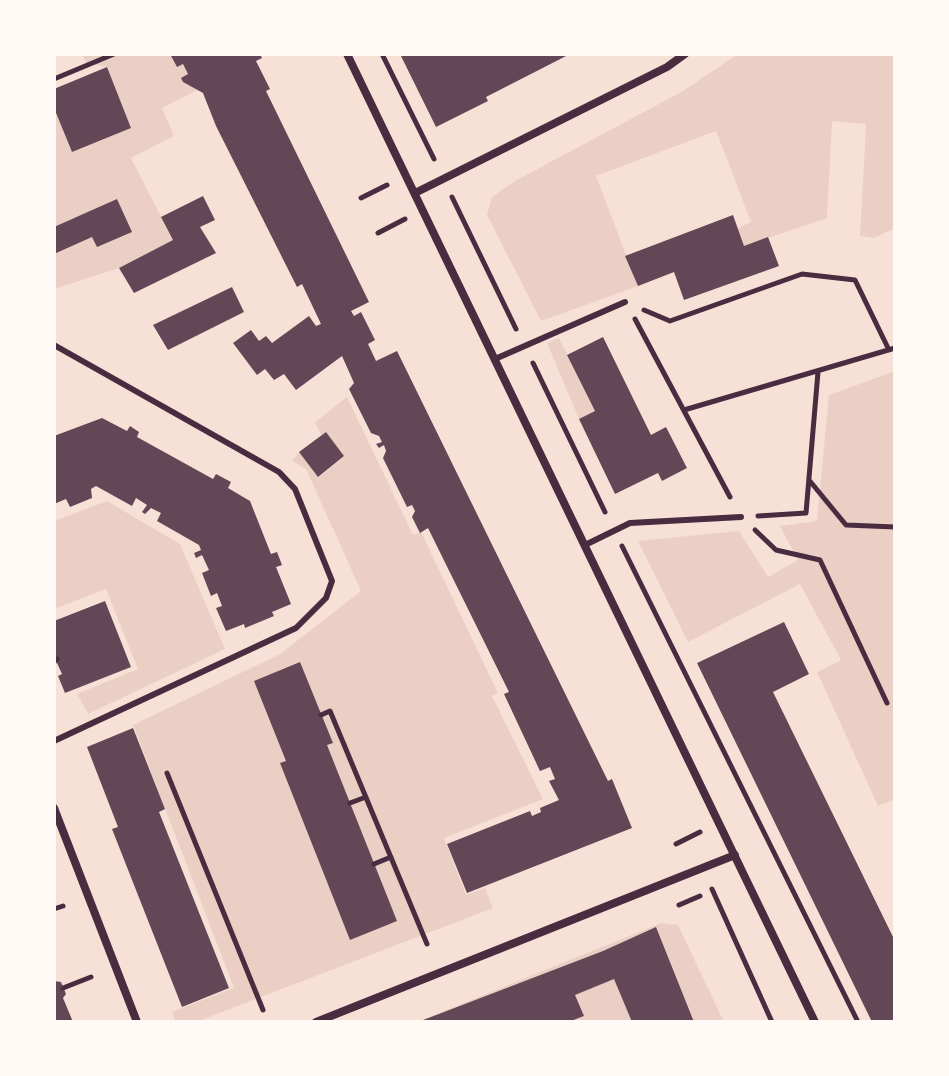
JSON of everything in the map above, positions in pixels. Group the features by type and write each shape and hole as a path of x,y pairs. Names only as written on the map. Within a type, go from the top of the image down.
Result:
{"street":[{"path":"347,54 815,1022"},
{"path":"415,193 667,67 685,54"},
{"path":"54,808 137,1022"},
{"path":"316,1022 735,855"}],"lane":[{"path":"495,359 625,302"},
{"path":"54,345 279,472 295,489 332,581 326,598 296,628 54,741"},
{"path":"585,545 630,523 741,517"}],"path":[{"path":"54,79 114,54"},
{"path":"625,302 670,321 802,274 855,280 892,349 684,410"},
{"path":"625,302 741,517 776,550 820,560 887,703"},
{"path":"741,517 806,513 818,372"},
{"path":"809,479 846,525 895,527"},
{"path":"321,715 330,711 427,944"},
{"path":"167,773 263,1010"},
{"path":"350,803 366,797"},
{"path":"735,855 711,891 772,1022"},
{"path":"374,864 391,857"},
{"path":"54,909 63,906"},
{"path":"63,988 91,977"}],"shaded area":[{"path":"82,54 170,54 176,66 183,64 188,74 182,78 183,82 198,90 162,108 174,136 131,158 173,240 119,268 54,289 54,108 72,152 131,128 107,67 86,63"},
{"path":"738,54 895,54 895,228 874,238 860,236 866,124 832,121 827,218 744,246 738,228 751,222 716,131 596,176 638,286 541,321 487,215 492,197 515,181 683,91"},
{"path":"559,338 595,411 579,419 547,343"},
{"path":"895,371 895,799 878,806 817,672 841,660 800,584 688,642 638,541 739,531 768,577 798,560 780,526 817,521 829,395"},
{"path":"347,397 413,535 421,532 498,693 492,696 543,799 444,838 466,895 485,888 493,908 196,1022 176,1022 172,1012 234,988 133,725 280,654 361,591 306,469 292,461 299,452 319,477 344,457 326,432 321,435 315,422"},
{"path":"107,501 180,544 225,649 88,714 77,694 138,669 106,589 54,609 54,521"},
{"path":"661,923 678,925 724,1022 417,1022"}],"building":[{"path":"170,54 260,54 262,58 256,61 270,89 266,91 369,302 351,311 354,316 361,312 375,340 368,344 376,361 397,351 608,781 612,779 632,828 467,893 447,844 530,811 532,816 541,812 540,808 559,800 549,781 555,779 550,767 540,771 504,694 509,692 428,528 420,533 412,517 415,511 412,505 407,507 383,458 386,451 384,445 379,448 376,444 382,442 379,436 371,433 349,389 354,383 342,356 296,390 284,374 274,380 265,369 257,375 233,343 251,330 259,341 266,336 272,343 309,316 316,326 321,324 302,284 297,287 216,126 203,93 183,82 181,78 188,74 183,64 177,67"},
{"path":"400,54 570,54 486,97 488,101 436,127"},
{"path":"107,67 131,128 72,152 54,108 54,89"},
{"path":"203,196 215,220 200,227 216,253 134,293 119,268 173,240 161,217"},
{"path":"117,199 132,232 97,247 92,237 54,254 54,227"},
{"path":"733,215 744,246 768,237 779,266 684,300 674,272 638,286 625,256"},
{"path":"232,287 244,312 168,350 153,325"},
{"path":"603,337 651,435 666,427 687,468 662,481 658,473 615,494 579,419 595,411 567,355"},
{"path":"102,418 127,431 130,426 139,432 137,437 213,479 216,474 231,482 228,488 250,501 271,554 277,552 282,565 276,567 291,604 272,612 274,616 245,628 244,624 226,631 216,608 222,606 217,593 211,596 202,573 209,570 202,555 196,558 194,553 201,550 199,545 157,521 161,513 151,508 145,514 142,512 147,505 136,498 132,506 96,486 91,489 92,498 70,507 66,499 54,504 54,436"},
{"path":"326,432 344,456 318,477 299,452"},
{"path":"105,601 131,667 65,693 58,676 62,674 57,663 54,664 54,621"},
{"path":"784,622 809,674 773,692 895,941 895,1022 872,1022 697,663"},
{"path":"300,662 333,743 327,745 397,921 350,940 280,763 286,761 254,681"},
{"path":"133,728 165,809 159,812 229,988 182,1007 112,829 118,827 87,747"},
{"path":"656,927 694,1022 632,1022 614,979 575,995 584,1016 568,1022 418,1022 603,951"},
{"path":"54,981 61,982 66,994 63,998 73,1022 54,1022"}]}
